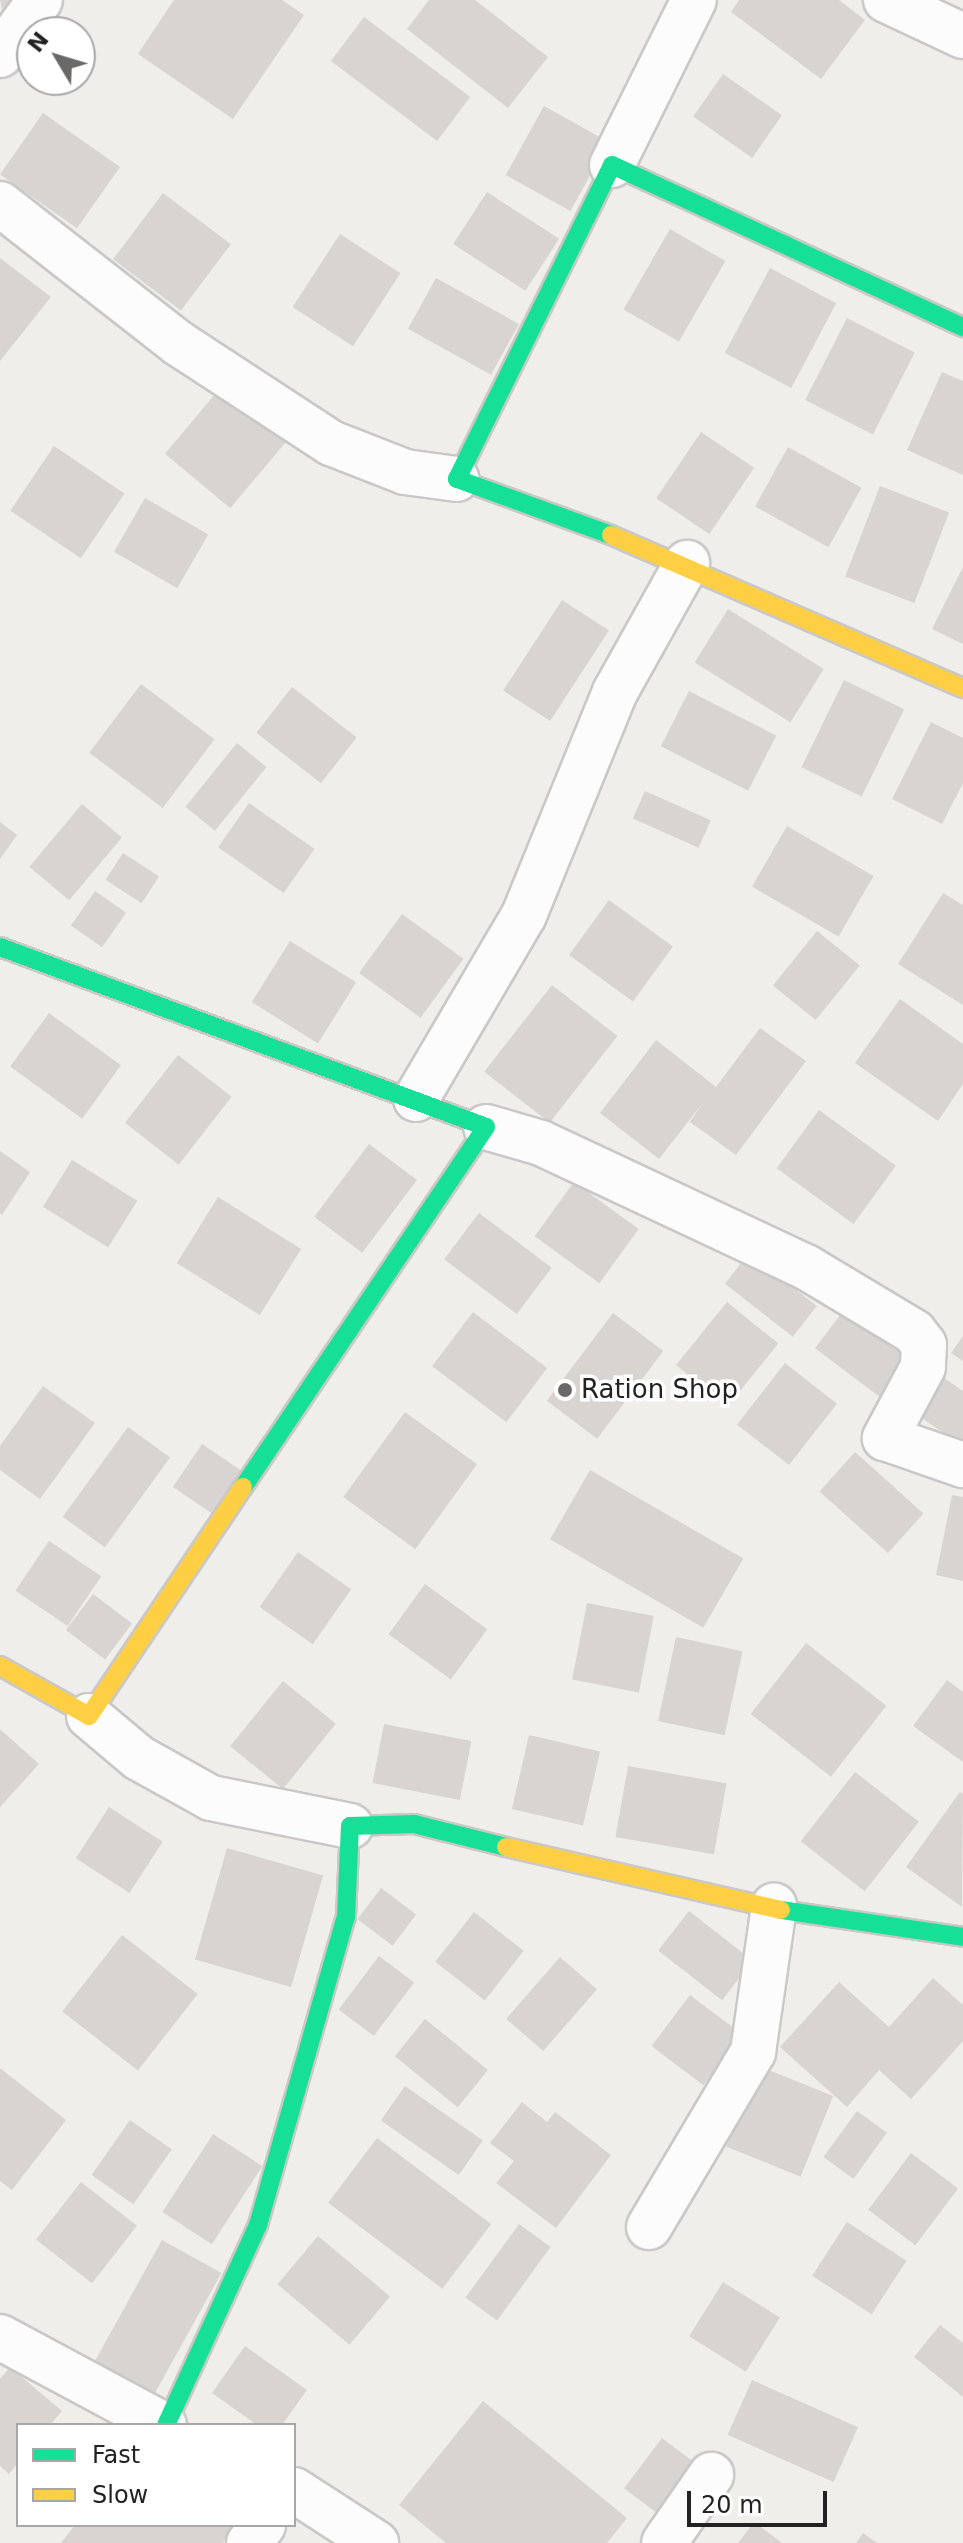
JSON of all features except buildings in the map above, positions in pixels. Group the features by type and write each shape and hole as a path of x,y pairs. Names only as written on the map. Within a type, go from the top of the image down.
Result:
{"street":[{"path":"0,55 40,0"},
{"path":"457,479 694,0"},
{"path":"886,0 963,36"},
{"path":"612,165 963,327"},
{"path":"0,204 178,343 331,443 405,472 457,479 687,563 963,688"},
{"path":"416,1099 524,915 615,692 687,563"},
{"path":"0,947 486,1127 541,1143 806,1267 914,1332 924,1345 923,1367 885,1438 963,1465"},
{"path":"89,1716 486,1127"},
{"path":"0,1666 89,1716 139,1758 211,1798 350,1826 414,1824 711,1899 774,1906 963,1937"},
{"path":"166,2423 258,2225 346,1917 350,1826"},
{"path":"649,2227 753,2052 774,1906"},
{"path":"0,2337 161,2423"},
{"path":"664,2543 711,2475"},
{"path":"296,2491 376,2543"},
{"path":"249,2543 261,2527"}],"traffic: fast":[{"path":"611,535 457,479 612,165 963,327"},
{"path":"0,947 486,1127 243,1487"},
{"path":"167,2423 258,2225 346,1917 350,1826 414,1824 506,1847"},
{"path":"781,1910 963,1937"}],"traffic: slow":[{"path":"611,535 963,688"},
{"path":"0,1666 89,1716 243,1487"},
{"path":"506,1847 781,1910"}],"place":[{"name":"Ration Shop","path":"565,1390"}]}
